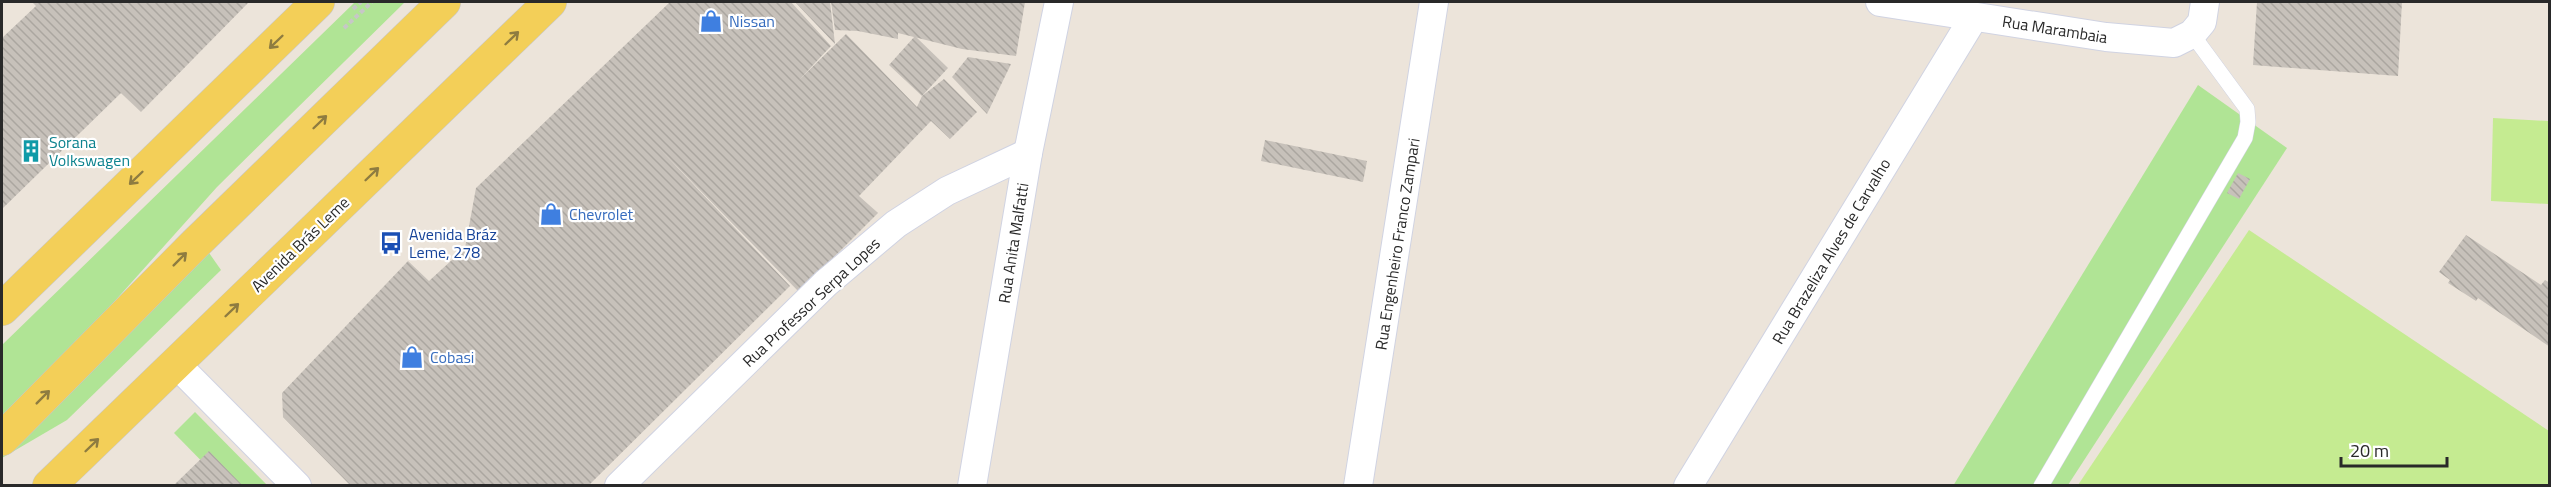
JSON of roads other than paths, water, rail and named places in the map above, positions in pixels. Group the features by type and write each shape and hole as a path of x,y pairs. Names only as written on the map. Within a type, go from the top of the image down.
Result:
{"main road":[{"path":"2,309 318,2"},
{"path":"2,438 195,244 444,2"},
{"name":"Avenida Brás Leme","path":"49,486 550,2"}],"street":[{"name":"Rua Anita Malfatti","path":"972,486 1028,153 1059,2"},
{"name":"Rua Engenheiro Franco Zampari","path":"1358,486 1434,2"},
{"name":"Rua Marambaia","path":"1880,2 2149,43 2174,43 2192,34"},
{"path":"2192,34 2202,22 2205,2"},
{"name":"Rua Brazeliza Alves de Carvalho","path":"1688,486 1974,17"},
{"name":"Rua Professor Serpa Lopes","path":"619,486 826,283 896,224 947,191 1028,153"},
{"path":"176,364 297,486"}],"lane":[{"path":"2041,486 2245,138 2248,122 2247,109 2192,34"}],"place":[{"name":"Nissan","path":"711,21"},
{"name":"Sorana Volkswagen","path":"31,151"},
{"name":"Chevrolet","path":"551,214"},
{"name":"Avenida Bráz Leme, 278","path":"391,243"},
{"name":"Cobasi","path":"412,357"}]}
